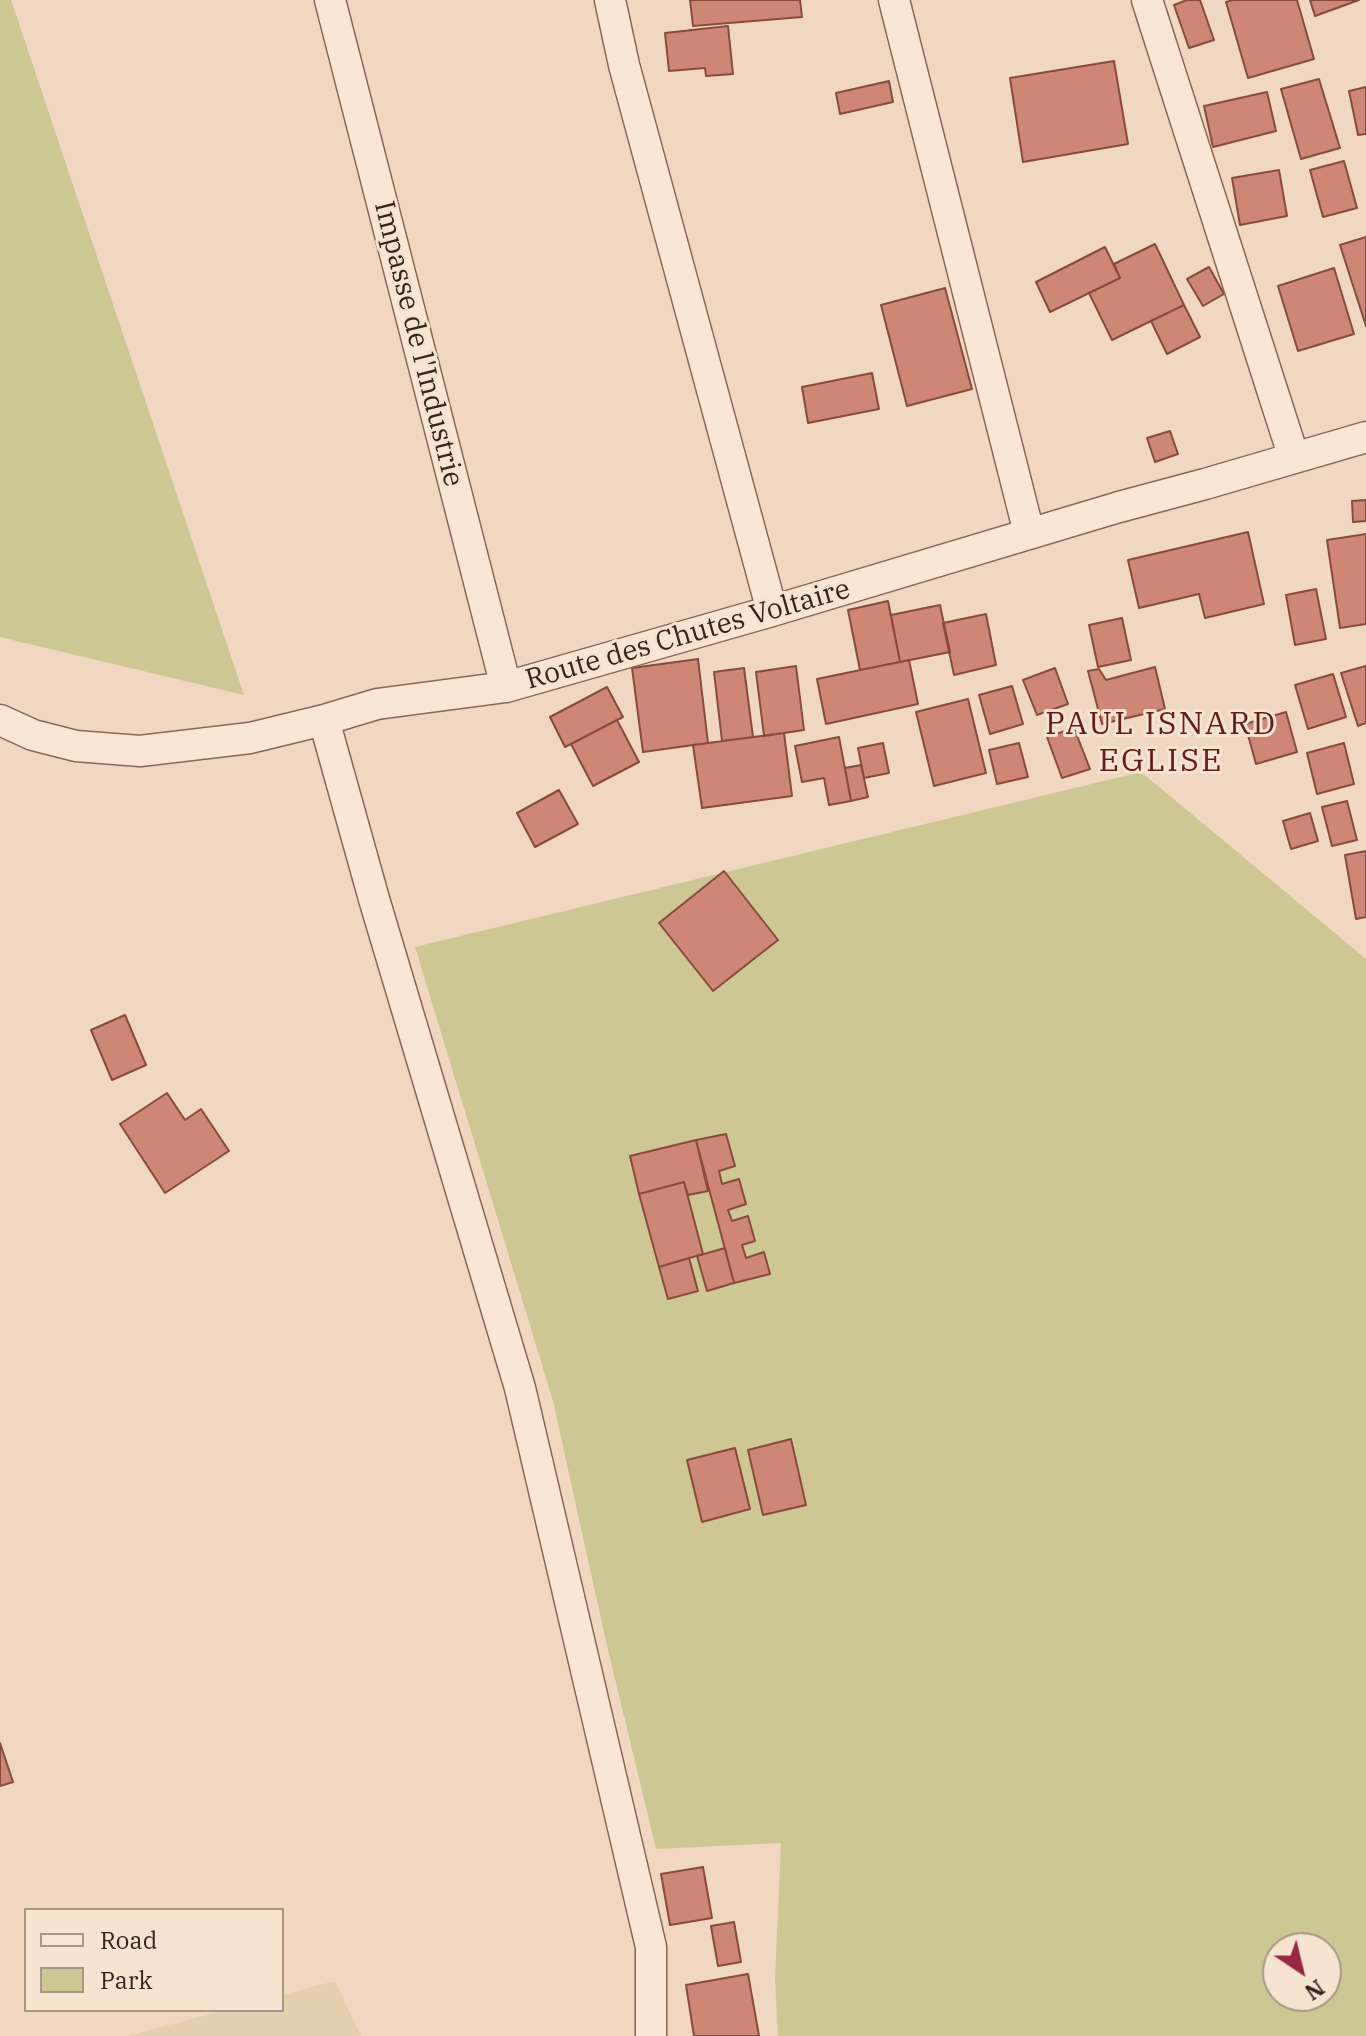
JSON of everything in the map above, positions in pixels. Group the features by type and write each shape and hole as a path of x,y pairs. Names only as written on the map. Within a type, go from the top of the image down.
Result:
{"street":[{"name":"Impasse de l'Industrie","path":"330,0 506,687"},
{"path":"610,0 624,65 772,611"},
{"path":"894,0 1029,533"},
{"path":"1147,0 1294,458"},
{"name":"Route des Chutes Voltaire","path":"0,720 33,735 76,746 140,751 250,738 377,704 506,687 1366,437"},
{"path":"324,720 374,899 520,1388 651,1947 651,2036"}],"shaded area":[{"path":"335,1981 361,2036 127,2036 218,2012 284,2012 284,1994"}],"green space":[{"path":"0,0 11,0 244,695 0,637"},
{"path":"1141,772 1366,959 1366,2036 778,2036 775,1979 781,1843 656,1849 553,1401 415,947"}],"building":[{"path":"690,0 800,0 802,17 693,26"},
{"path":"1187,0 1200,0 1214,40 1189,48 1174,5"},
{"path":"1297,0 1314,59 1248,78 1226,2"},
{"path":"1310,0 1359,0 1315,16"},
{"path":"728,26 733,74 706,76 705,68 669,71 665,33"},
{"path":"1114,61 1128,144 1023,162 1010,78"},
{"path":"1319,79 1340,148 1301,159 1281,89"},
{"path":"889,81 893,102 840,114 836,93"},
{"path":"1366,87 1366,134 1358,135 1349,91"},
{"path":"1267,92 1276,131 1213,147 1204,106"},
{"path":"1344,161 1357,208 1323,217 1310,170"},
{"path":"1279,170 1287,216 1240,225 1232,178"},
{"path":"1366,237 1366,326 1340,245"},
{"path":"1155,244 1184,305 1112,340 1089,293 1120,278 1114,264"},
{"path":"1105,247 1120,278 1050,312 1036,282"},
{"path":"1209,267 1224,294 1203,306 1187,279"},
{"path":"1334,268 1354,334 1298,351 1278,286"},
{"path":"945,288 972,389 907,406 881,305"},
{"path":"1184,305 1200,337 1167,354 1151,321"},
{"path":"872,373 879,409 808,423 802,387"},
{"path":"1170,431 1178,454 1155,462 1147,438"},
{"path":"1366,500 1366,521 1353,522 1352,501"},
{"path":"1248,532 1264,604 1205,618 1199,594 1139,608 1128,560"},
{"path":"1366,534 1366,624 1340,628 1327,540"},
{"path":"1316,589 1326,639 1295,645 1286,595"},
{"path":"888,601 900,662 860,670 848,610"},
{"path":"940,605 950,652 900,662 891,615"},
{"path":"986,614 996,665 954,675 943,623"},
{"path":"1122,618 1131,660 1098,667 1089,625"},
{"path":"698,659 708,743 643,752 632,668"},
{"path":"909,660 918,704 826,724 817,679"},
{"path":"796,666 804,730 764,736 756,672"},
{"path":"1366,666 1366,723 1358,726 1341,673"},
{"path":"1155,667 1165,709 1102,724 1088,671 1099,669 1106,680"},
{"path":"744,668 753,737 722,741 714,672"},
{"path":"1055,668 1068,704 1037,715 1023,680"},
{"path":"1333,674 1346,717 1308,729 1295,685"},
{"path":"1012,686 1023,724 990,734 979,695"},
{"path":"607,687 623,717 565,747 550,717"},
{"path":"968,699 986,773 934,786 916,712"},
{"path":"1286,712 1297,752 1256,764 1245,724"},
{"path":"617,720 639,762 593,786 571,744"},
{"path":"1074,728 1090,769 1062,778 1047,737"},
{"path":"784,733 792,796 702,808 693,745"},
{"path":"839,737 851,801 829,805 824,778 802,782 795,746"},
{"path":"883,743 889,773 864,778 858,748"},
{"path":"1019,743 1028,777 997,784 989,750"},
{"path":"1344,743 1354,784 1317,794 1307,753"},
{"path":"861,765 868,797 851,801 845,768"},
{"path":"559,790 578,824 535,847 517,813"},
{"path":"1347,801 1357,840 1332,846 1322,807"},
{"path":"1310,813 1318,841 1291,849 1283,821"},
{"path":"1366,851 1366,917 1356,919 1345,855"},
{"path":"724,871 778,940 713,991 659,923"},
{"path":"125,1015 146,1065 112,1080 91,1030"},
{"path":"167,1093 185,1120 201,1109 229,1151 165,1193 120,1124"},
{"path":"726,1134 735,1166 719,1171 722,1184 739,1179 746,1204 728,1210 732,1221 748,1216 755,1241 742,1245 746,1258 764,1252 770,1274 734,1283 696,1140"},
{"path":"696,1140 708,1191 688,1195 684,1182 639,1194 630,1156"},
{"path":"684,1182 703,1254 659,1267 639,1194"},
{"path":"725,1248 734,1283 707,1291 697,1256"},
{"path":"689,1258 698,1291 668,1299 659,1267"},
{"path":"791,1439 806,1505 763,1515 748,1450"},
{"path":"735,1448 750,1509 702,1522 687,1460"},
{"path":"0,1743 13,1782 0,1786"},
{"path":"703,1867 712,1918 670,1925 661,1874"},
{"path":"734,1922 741,1962 718,1966 711,1926"},
{"path":"748,1974 759,2036 694,2036 686,1985"}],"district":[{"name":"PAUL ISNARD EGLISE","path":"1161,744"}]}
